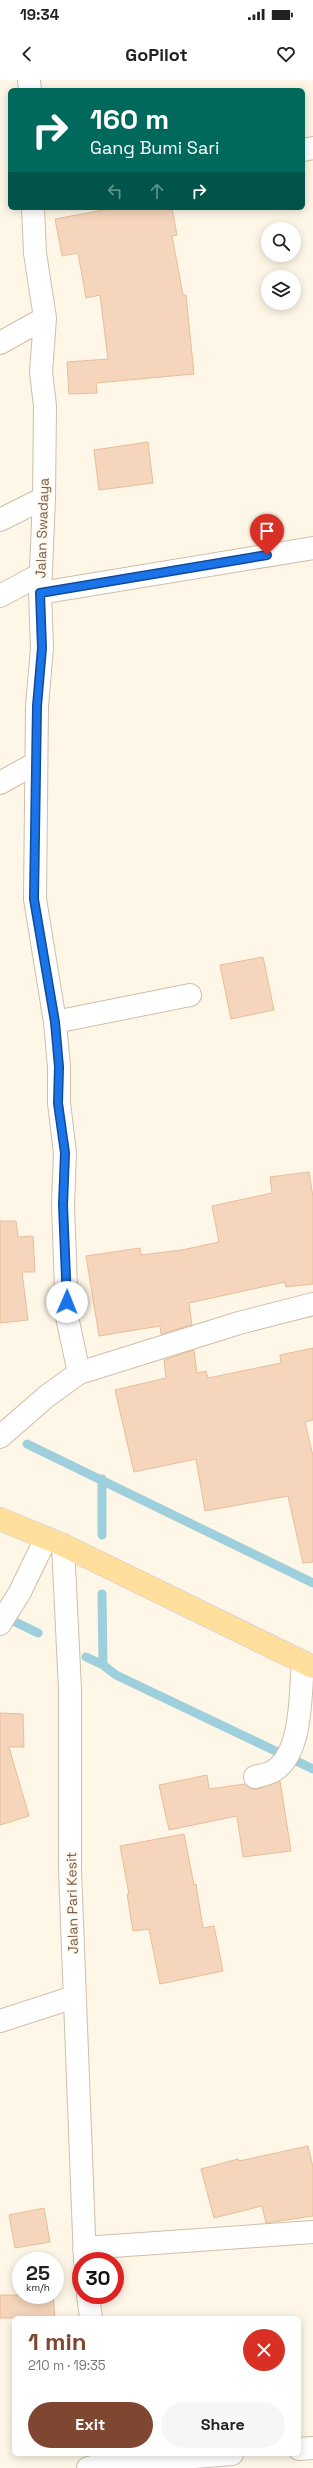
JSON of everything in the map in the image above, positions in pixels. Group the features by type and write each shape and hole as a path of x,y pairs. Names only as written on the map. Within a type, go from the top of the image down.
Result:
{"main road":[{"path":"0,1519 54,1541 308,1665"}],"street":[{"name":"Jalan Swadaya","path":"33,210 35,253 45,318 41,372 45,406 44,498 40,583 42,648 37,706 34,899 55,1022 59,1067 58,1103 65,1153 63,1205 67,1274 67,1317 79,1373"},
{"path":"0,343 45,318"},
{"path":"0,520 44,498"},
{"path":"0,596 40,583 313,548"},
{"path":"0,783 36,763"},
{"path":"55,1022 190,995"},
{"path":"0,1437 47,1396 79,1373 239,1323 313,1304"},
{"path":"0,1624 54,1541"},
{"name":"Jalan Pari Kesit","path":"54,1541 70,1690 70,1870 84,2252"},
{"path":"255,1777 275,1770 285,1761 295,1741 308,1665"},
{"path":"0,2021 74,1996"},
{"path":"105,2252 313,2232"},
{"path":"89,2304 91,2316"},
{"path":"301,2449 313,2448"},
{"path":"101,2464 206,2456"}],"building":[{"path":"103,210 172,210 177,235 172,236 183,295 186,295 194,374 96,383 97,393 69,394 67,362 108,359 100,295 86,298 78,253 62,256 55,219"},
{"path":"148,442 153,483 99,490 94,450"},
{"path":"263,957 274,1010 231,1019 220,965"},
{"path":"309,1172 313,1197 313,1284 286,1287 285,1282 189,1303 192,1325 161,1334 160,1326 99,1336 86,1256 140,1248 141,1255 182,1250 219,1242 212,1206 272,1193 270,1177"},
{"path":"0,1221 16,1221 18,1237 33,1236 35,1272 22,1272 28,1320 0,1323"},
{"path":"313,1348 313,1420 305,1422 313,1456 313,1562 303,1563 288,1496 205,1511 196,1459 134,1472 115,1390 166,1378 164,1360 194,1350 197,1373 206,1371 208,1378 281,1363 280,1355"},
{"path":"0,1713 23,1714 24,1747 9,1747 29,1816 0,1825"},
{"path":"207,1775 209,1789 245,1784 252,1789 258,1789 280,1781 291,1851 243,1857 237,1816 169,1830 159,1785"},
{"path":"184,1834 194,1885 196,1884 203,1928 214,1926 223,1971 160,1984 149,1929 133,1931 127,1894 129,1894 120,1846"},
{"path":"308,2146 313,2167 313,2216 266,2223 262,2206 214,2218 201,2169 238,2159 239,2161"},
{"path":"44,2208 50,2242 15,2248 9,2215"},
{"path":"0,2295 12,2295 12,2304 54,2304 55,2316 12,2316 12,2318 0,2318"}],"waterway":[{"path":"27,1444 313,1583"},
{"path":"102,1479 102,1535"},
{"path":"102,1594 103,1665 116,1675 313,1769"},
{"path":"3,1616 38,1633"},
{"path":"86,1657 103,1665"}],"route":[{"path":"67,1302 63,1205 65,1153 58,1103 59,1067 55,1022 34,899 36,848 37,706 42,648 40,593 267,555"}]}
